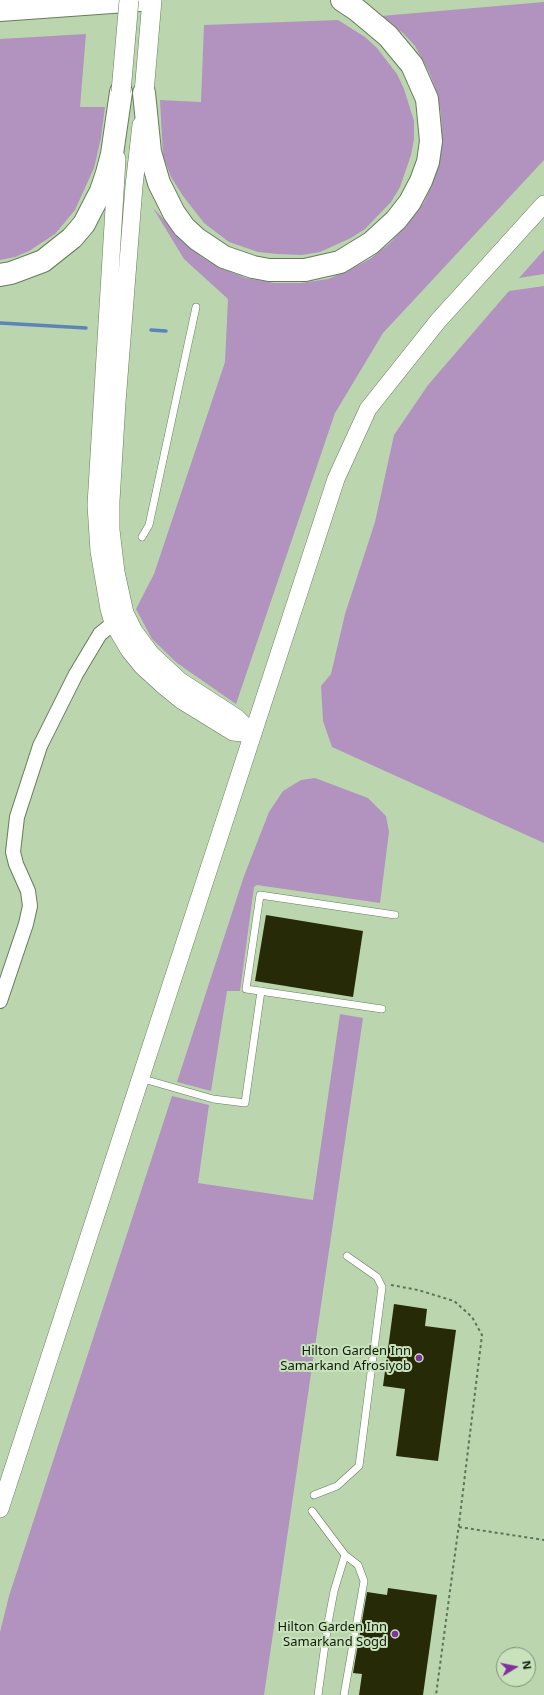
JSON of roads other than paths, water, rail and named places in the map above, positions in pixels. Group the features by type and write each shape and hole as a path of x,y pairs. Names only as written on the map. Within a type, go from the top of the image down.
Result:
{"highway":[{"path":"0,10 140,0"},
{"path":"144,93 150,152 159,183 174,212 184,227 197,240 224,257 253,267 269,270 305,270 340,262 371,243 396,220 410,202 421,181 428,162 431,141 427,99 412,64 388,36 357,10 342,0"},
{"path":"0,274 12,273 43,261 72,238 84,224 101,191 107,173 112,154 121,92"}],"main road":[{"path":"121,92 129,0"},
{"path":"144,93 152,0"}],"street":[{"path":"121,92 96,505 103,580 119,618 172,675 203,698 237,718 253,734"},
{"path":"119,618 112,544 111,501 117,402 134,186 144,93"},
{"path":"0,1509 336,479 368,409 438,321 544,204"},
{"path":"0,1001 26,924 30,906 28,891 16,864 13,852 17,817 40,746 88,653 100,634 119,618"}],"lane":[{"path":"142,536 149,525 196,307"},
{"path":"382,1009 246,989 260,895 395,915"},
{"path":"140,1078 213,1099 245,1103 261,991"},
{"path":"314,1495 337,1486 359,1466 382,1287 377,1277 347,1256"},
{"path":"312,1511 345,1555 358,1565 364,1581 344,1695"},
{"path":"318,1695 328,1622 334,1591 345,1555"}],"waterway":[{"path":"0,323 86,328"},
{"path":"151,330 166,331"}],"place":[{"name":"Hilton Garden Inn Samarkand Afrosiyob","path":"419,1358"},
{"name":"Hilton Garden Inn Samarkand Sogd","path":"395,1634"}]}
